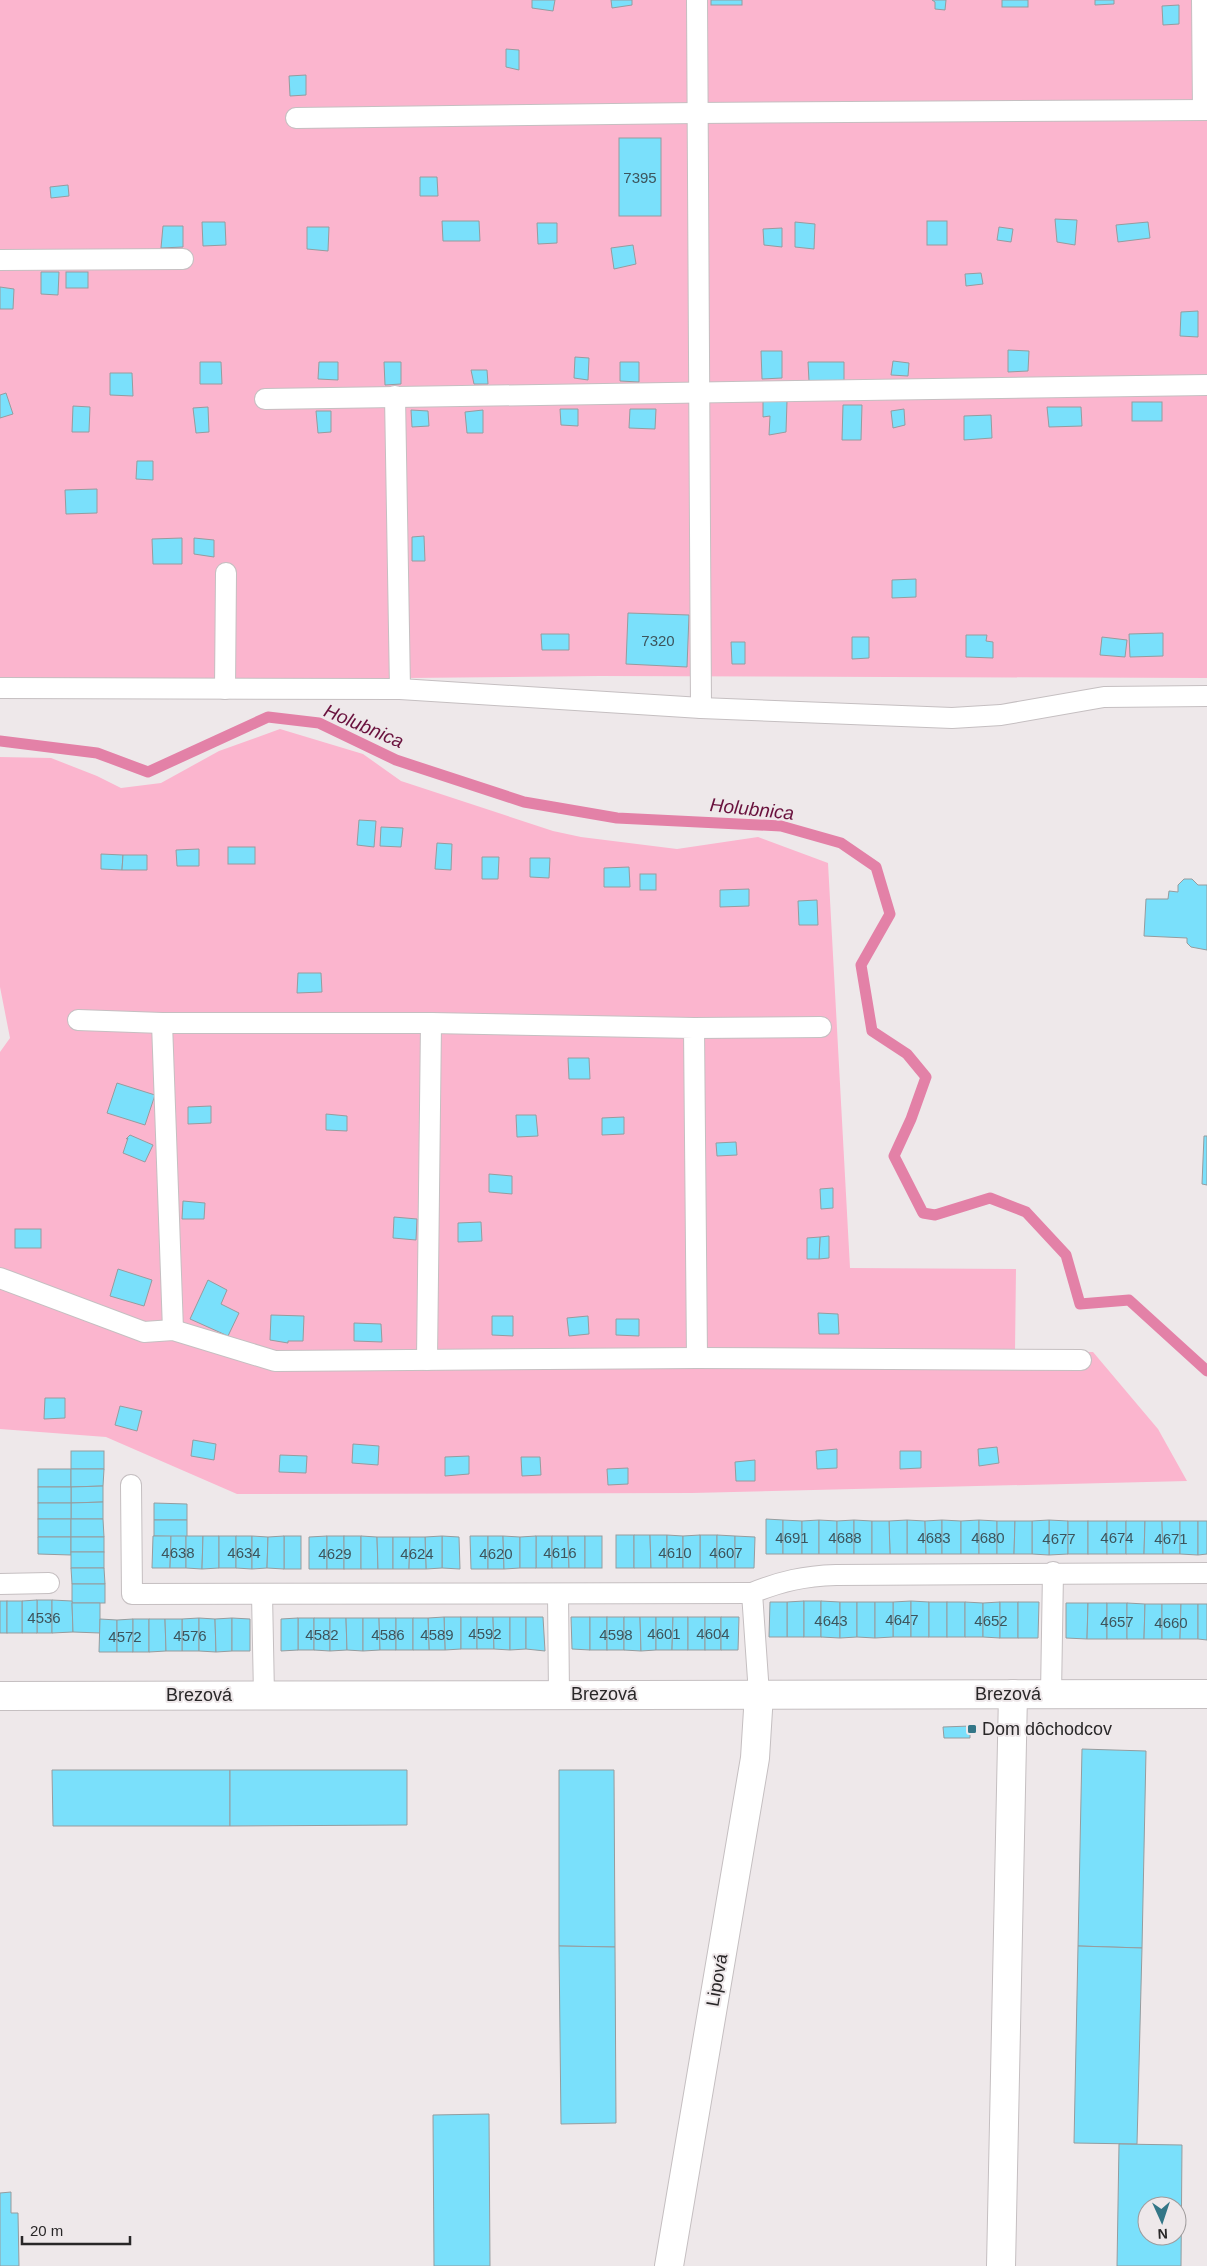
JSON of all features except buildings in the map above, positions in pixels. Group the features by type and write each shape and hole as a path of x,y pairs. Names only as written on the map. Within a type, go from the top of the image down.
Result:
{"street":[{"name":"Lipová","path":"670,2266 755,1758 759,1694"},
{"path":"1001,2266 1013,1694"},
{"name":"Brezová","path":"0,1696 1207,1694"}],"lane":[{"path":"697,0 701,708"},
{"path":"296,118 1205,110 1202,0"},
{"path":"0,260 182,259"},
{"path":"265,399 699,391 1207,385"},
{"path":"394,396 400,689"},
{"path":"225,689 226,574"},
{"path":"0,688 400,689 701,708 952,718 1001,715 1104,697 1207,696"},
{"path":"78,1020 162,1023 431,1023 694,1028 822,1027"},
{"path":"162,1023 173,1330"},
{"path":"427,1360 431,1023"},
{"path":"694,1028 697,1358"},
{"path":"0,1278 144,1332 173,1330 275,1361 697,1358 1082,1360"},
{"path":"131,1485 132,1594 752,1593 778,1582 804,1576 1053,1572 1207,1573"},
{"path":"1051,1694 1053,1572"},
{"path":"0,1584 49,1583"},
{"path":"752,1593 759,1694"},
{"path":"262,1594 264,1695"},
{"path":"558,1594 559,1694"}],"shaded area":[{"path":"0,0 1207,0 1207,678 599,676 0,682"},
{"path":"280,729 363,754 401,781 553,831 581,837 677,849 758,837 828,863 850,1268 1016,1269 1015,1351 1093,1352 1158,1429 1187,1481 692,1493 237,1494 106,1437 0,1429 0,1052 10,1038 0,987 0,757 51,758 97,776 121,788 161,783 219,751"}],"waterway":[{"name":"Holubnica","path":"0,741 97,753 148,772 268,717 319,723 396,760 524,802 617,818 781,826 841,843 876,867 890,914 861,965 872,1031 907,1054 926,1077 911,1119 894,1156 923,1213 935,1215 990,1198 1026,1212 1066,1255 1080,1304 1129,1300 1207,1371"}],"place":[{"name":"Dom dôchodcov","path":"972,1729"}]}
